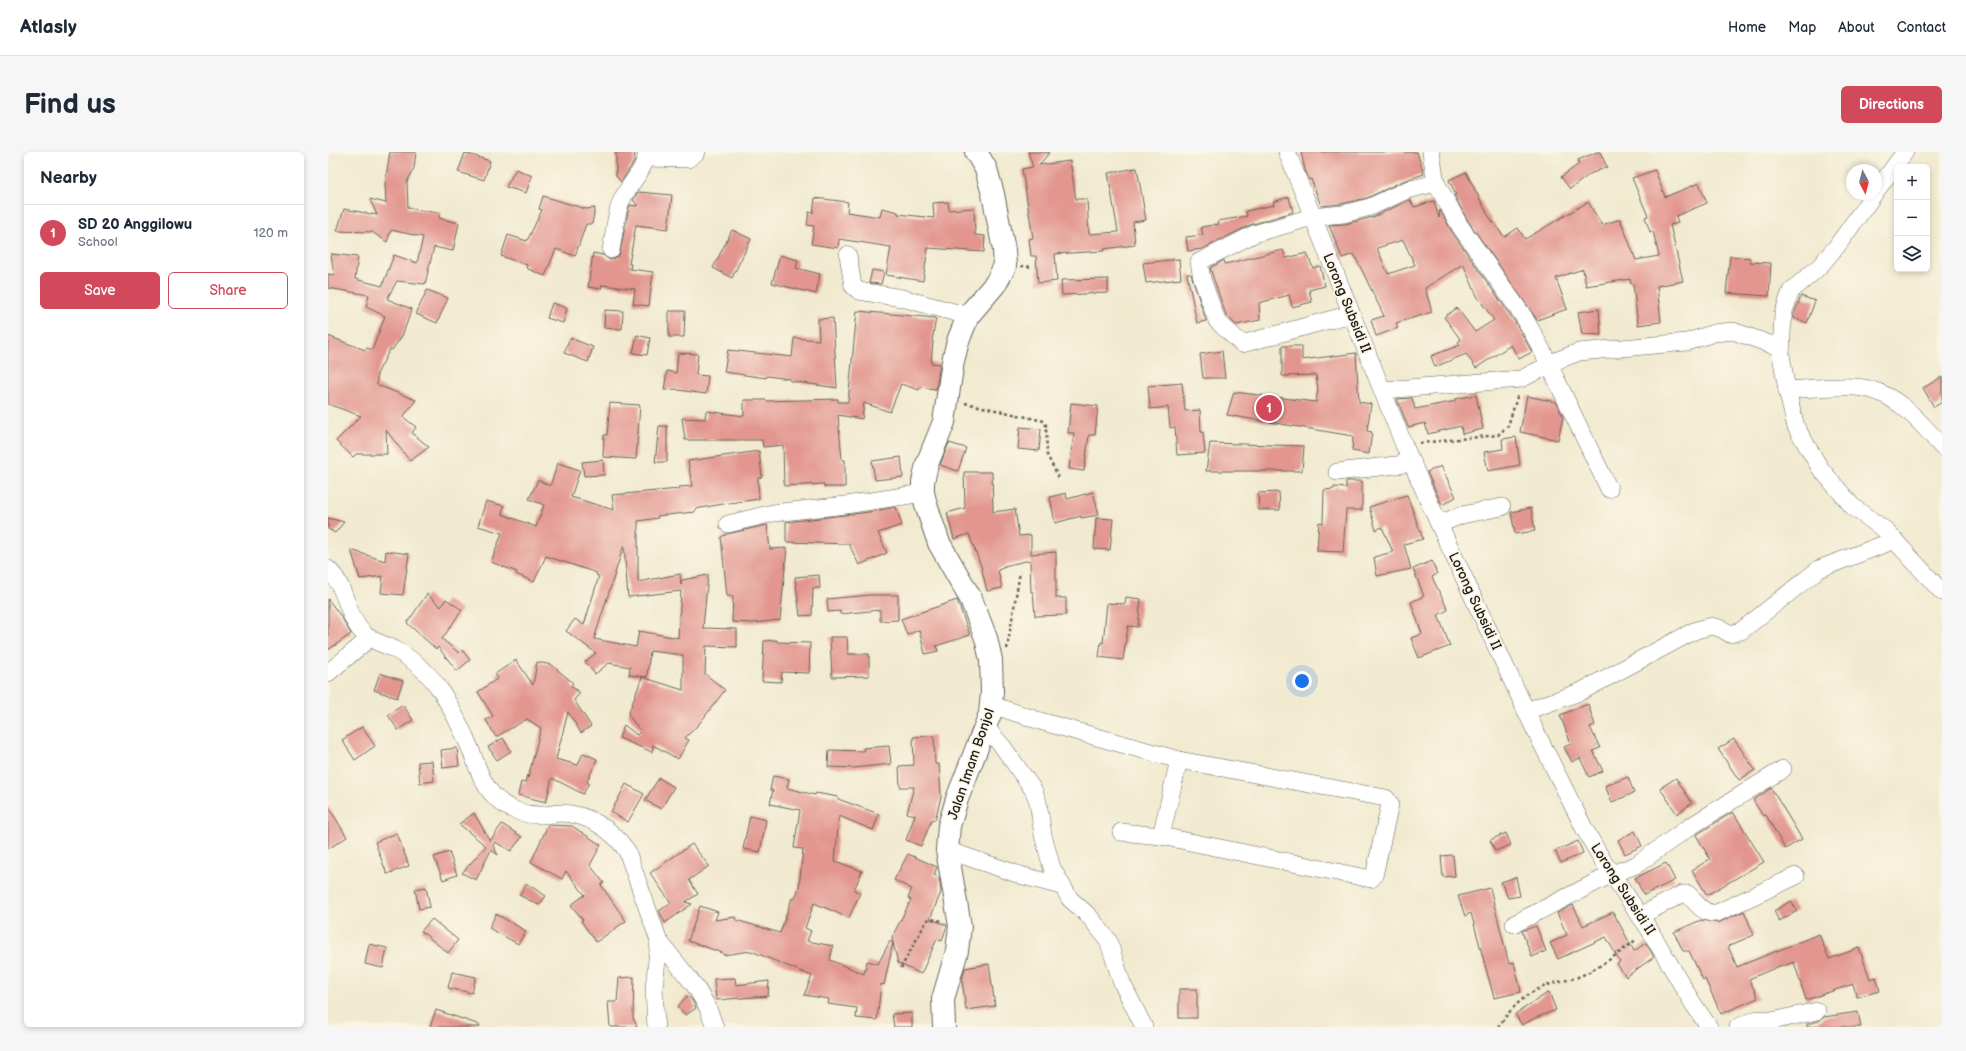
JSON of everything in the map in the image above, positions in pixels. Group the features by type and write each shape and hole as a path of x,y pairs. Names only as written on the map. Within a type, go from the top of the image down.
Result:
{"main road":[{"name":"Jalan Imam Bonjol","path":"944,1027 943,998 957,951 960,926 947,850 949,826 957,799 992,705 991,660 984,631 971,599 939,543 923,493 923,482 927,464 944,422 953,361 958,341 968,316 996,283 1005,266 1004,250 993,194 986,170 976,152"}],"street":[{"path":"611,250 620,205 647,155 688,159 697,152"},
{"name":"Lorong Subsidi II","path":"1287,152 1404,445 1439,524 1526,710 1584,828 1612,874 1645,923 1692,1002 1704,1026"},
{"path":"1431,152 1436,183 1460,226 1524,317 1609,489"},
{"path":"1882,183 1905,152"},
{"path":"1352,314 1242,344 1217,321 1202,279 1198,262 1254,234 1312,217 1343,214 1370,207 1406,190 1436,183"},
{"path":"1870,200 1837,246 1819,267 1790,291 1783,314 1781,348 1783,372 1796,427 1820,468 1853,507 1885,530 1942,592"},
{"path":"848,255 853,286 859,291 902,298 968,316"},
{"path":"1383,390 1521,379 1549,367 1558,360 1579,352 1687,342 1714,333 1733,331 1781,348"},
{"path":"1787,390 1855,387 1882,393 1898,403 1919,420 1942,447"},
{"path":"1337,472 1413,463"},
{"path":"728,524 773,513 923,493"},
{"path":"1439,524 1474,512 1502,507"},
{"path":"1526,710 1580,692 1694,631 1709,626 1720,628 1730,634 1741,631 1818,569 1894,540"},
{"path":"328,569 340,584 359,628 370,638 394,650 413,662 429,676 440,690 455,718 486,785 497,799 514,810 527,814 543,815 561,813 592,820 617,837 627,851 660,941 702,996 710,1013 714,1027"},
{"path":"328,673 370,638"},
{"path":"992,705 1040,721 1179,760 1386,798 1390,804 1374,876 1368,878 1161,836 1121,832"},
{"path":"985,726 1003,747 1034,792 1038,802 1043,835 1049,858 1061,886 1070,899 1089,916 1108,940 1122,983 1144,1027"},
{"path":"1161,836 1179,760"},
{"path":"1514,924 1612,874 1636,865 1688,828 1783,769"},
{"path":"947,850 1020,876 1061,886"},
{"path":"1645,923 1682,894 1688,894 1705,911 1711,914 1717,913 1796,876"},
{"path":"656,1027 654,988 660,941"},
{"path":"1738,1027 1758,1019 1772,1021 1817,1011"}],"path":[{"path":"1404,445 1498,435 1508,426 1521,379"},
{"path":"948,400 1044,421 1046,425 1047,455 1059,478"},
{"path":"1005,656 1009,642 1020,572"},
{"path":"901,968 928,919 960,926"},
{"path":"1498,1027 1512,1007 1532,991 1578,977 1600,966 1645,923"}],"building":[{"path":"390,152 416,152 414,168 407,182 408,208 440,213 439,218 459,223 453,251 434,247 425,284 397,281 387,299 412,309 402,336 392,350 390,349 377,374 377,385 416,400 403,417 416,427 412,433 429,447 410,461 386,430 387,454 356,454 353,457 336,441 361,416 328,404 328,336 365,350 367,348 372,350 385,316 366,307 369,295 328,288 328,274 334,275 331,254 358,257 355,279 382,286 394,255 417,263 423,237 391,230 387,242 372,232 337,231 344,209 377,215 370,199 386,203 385,183"},
{"path":"616,152 635,152 634,162 621,182 616,176"},
{"path":"1028,152 1050,152 1039,165 1070,161 1076,199 1087,199 1089,234 1118,232 1108,173 1137,168 1146,220 1133,222 1135,245 1104,249 1104,251 1055,254 1057,281 1038,283 1036,256 1031,256 1029,239 1033,238 1022,169 1033,167"},
{"path":"1301,152 1417,152 1424,174 1403,181 1367,198 1341,204 1321,206 1311,179 1309,180 1305,170"},
{"path":"1600,152 1607,167 1590,174 1570,189 1561,177 1579,164 1578,160"},
{"path":"465,153 490,161 484,180 458,172"},
{"path":"516,169 532,176 526,193 506,187"},
{"path":"1655,170 1665,197 1699,183 1707,203 1676,216 1678,223 1670,225 1683,281 1657,286 1661,322 1638,325 1633,284 1631,284 1630,279 1586,286 1583,269 1556,278 1567,309 1537,320 1468,221 1454,195 1456,195 1449,180 1466,172 1488,215 1504,237 1518,228 1525,239 1588,202 1602,225 1620,219 1636,260 1659,256 1653,231 1650,232 1645,217 1648,216 1632,178"},
{"path":"638,192 672,195 668,229 636,225 629,264 631,264 630,269 653,272 649,306 633,304 635,289 602,285 601,289 588,287 593,253 603,255 610,260 619,256 629,207 630,205 638,206 633,200"},
{"path":"543,196 586,209 595,208 592,224 586,224 575,256 556,249 545,276 526,268 527,265 501,256 508,235 527,241 542,210 539,209"},
{"path":"1289,197 1293,212 1250,225 1202,249 1188,251 1186,237 1203,235 1201,227 1219,224 1218,221 1247,216 1246,211 1274,205 1273,202"},
{"path":"815,198 848,202 847,212 880,217 882,208 898,212 898,214 934,218 933,203 948,202 949,210 974,208 975,235 985,236 984,252 928,248 923,281 886,275 891,247 839,239 838,248 811,244 814,226 807,225 809,212 813,213"},
{"path":"1410,200 1414,207 1434,201 1439,218 1440,210 1452,232 1515,322 1532,352 1519,359 1511,345 1476,368 1466,354 1435,367 1431,356 1460,345 1458,342 1461,340 1444,317 1457,308 1475,332 1494,320 1478,298 1463,264 1425,288 1432,312 1396,323 1398,328 1376,336 1371,320 1384,316 1354,254 1342,258 1329,225 1345,224 1373,217","holes":["1403,240 1415,265 1388,274 1377,248"]},
{"path":"732,230 751,239 732,278 713,268"},
{"path":"1283,250 1286,258 1307,253 1313,268 1320,266 1325,286 1309,290 1312,302 1292,307 1289,295 1259,303 1260,320 1236,325 1226,315 1210,268 1224,260 1225,264"},
{"path":"780,255 798,260 796,268 820,274 816,294 772,283"},
{"path":"1730,256 1750,258 1750,262 1771,263 1769,296 1726,293"},
{"path":"1179,259 1181,279 1146,283 1143,263"},
{"path":"872,270 884,272 881,284 869,283"},
{"path":"1187,274 1191,274 1206,321 1197,323"},
{"path":"1108,279 1108,293 1062,295 1061,280"},
{"path":"427,290 448,298 437,323 416,314"},
{"path":"1801,296 1815,301 1807,323 1793,317"},
{"path":"552,303 567,308 563,323 547,318"},
{"path":"1599,309 1601,335 1582,334 1578,312"},
{"path":"605,310 623,311 622,329 604,328"},
{"path":"669,311 685,311 684,337 669,337"},
{"path":"857,311 936,318 932,341 931,363 940,364 936,389 920,387 919,390 901,384 890,412 864,403 862,419 838,415 842,460 845,460 845,487 824,487 824,484 784,486 783,445 763,447 762,440 685,440 682,418 705,419 706,411 744,416 744,400 766,401 838,399 838,402 848,402"},
{"path":"833,318 837,388 790,381 790,379 767,376 766,378 724,372 728,350 792,357 794,338 819,340 818,319"},
{"path":"637,335 650,338 647,355 633,353"},
{"path":"570,338 593,347 588,362 564,353"},
{"path":"1282,346 1302,346 1302,360 1356,353 1359,402 1371,404 1367,431 1372,432 1369,454 1352,451 1353,436 1227,415 1234,392 1316,402 1318,389 1316,375 1282,376"},
{"path":"1222,351 1225,378 1203,378 1200,354"},
{"path":"678,353 698,354 696,375 708,376 706,394 677,389 664,390 667,371 676,373"},
{"path":"1942,377 1942,402 1934,407 1923,388"},
{"path":"1182,383 1185,411 1200,410 1201,432 1203,432 1205,453 1177,455 1175,427 1170,428 1168,407 1150,409 1148,386"},
{"path":"1476,395 1483,429 1462,434 1461,426 1428,434 1425,423 1408,427 1397,399 1412,398 1415,409 1456,401 1455,399"},
{"path":"1527,396 1556,402 1563,417 1558,440 1520,432"},
{"path":"610,403 640,405 636,459 603,457 604,435 607,435"},
{"path":"1071,403 1098,406 1095,435 1089,435 1084,471 1069,469 1074,433 1068,433"},
{"path":"659,426 667,426 667,462 655,462"},
{"path":"1020,427 1041,429 1039,451 1018,449"},
{"path":"1516,437 1520,465 1488,471 1484,452 1503,449 1502,439"},
{"path":"949,443 966,448 958,471 940,465"},
{"path":"1210,443 1304,446 1302,471 1206,471"},
{"path":"759,451 762,477 758,478 759,499 695,509 695,512 657,516 658,518 638,521 638,582 680,574 681,585 682,580 708,575 703,628 737,629 737,647 706,646 705,674 725,690 699,724 685,738 689,740 678,759 653,745 652,752 619,738 624,725 637,735 641,731 628,715 642,677 683,690 683,655 650,651 647,677 629,675 630,667 609,663 595,674 585,662 596,653 566,631 575,619 584,625 599,576 596,575 597,573 546,556 534,582 516,574 517,572 491,562 502,533 478,526 486,501 504,506 502,514 536,527 544,505 529,499 538,480 550,486 558,463 580,470 571,497 614,510 612,495 679,489 679,487 692,486 688,461","holes":["624,545 628,597 681,591 678,638 639,631 636,647 594,639"]},
{"path":"901,457 903,477 875,480 872,461"},
{"path":"603,460 604,475 584,476 582,462"},
{"path":"1441,466 1456,497 1442,505 1427,472"},
{"path":"964,472 992,472 993,512 1015,509 1019,536 1031,535 1031,554 1056,552 1056,598 1066,598 1066,615 1035,616 1033,592 1031,592 1030,560 1004,566 1005,567 998,570 1002,588 987,591 981,566 969,534 954,539 947,513 965,508"},
{"path":"1346,481 1362,481 1362,510 1346,510 1343,552 1317,551 1319,522 1323,523 1324,490 1334,489 1334,487 1346,488"},
{"path":"1093,492 1099,515 1081,518 1081,516 1055,523 1050,497 1066,493 1067,499"},
{"path":"1279,492 1280,510 1259,510 1258,493"},
{"path":"1407,495 1423,539 1404,544 1411,569 1377,576 1374,557 1393,552 1382,527 1376,530 1369,507"},
{"path":"896,507 902,525 878,533 887,553 859,565 849,544 786,542 786,522 869,512"},
{"path":"1531,508 1535,531 1515,534 1511,512"},
{"path":"328,518 344,522 335,533 328,529"},
{"path":"1096,518 1113,519 1110,550 1094,549"},
{"path":"767,525 770,549 787,548 780,620 753,623 732,622 733,596 727,596 721,537 727,534"},
{"path":"351,550 385,561 386,551 409,554 403,595 381,593 383,576 360,579"},
{"path":"1432,561 1437,574 1432,577 1448,610 1438,615 1450,646 1419,658 1411,638 1422,634 1411,602 1424,596 1413,569"},
{"path":"819,575 820,588 813,588 812,615 800,616 795,577"},
{"path":"427,594 441,607 446,599 462,610 442,639 459,653 462,650 470,660 457,671 438,647 436,649 407,623"},
{"path":"870,595 898,595 898,620 880,621 880,610 840,614 840,611 828,612 827,599"},
{"path":"1126,597 1141,599 1138,627 1128,626 1123,660 1099,657 1101,642 1103,643 1107,603 1125,604"},
{"path":"328,599 342,618 351,634 328,650"},
{"path":"957,600 970,635 936,646 938,651 925,654 919,630 907,635 901,619"},
{"path":"830,637 847,637 848,654 869,654 869,676 832,677"},
{"path":"777,640 777,642 810,643 809,673 782,672 781,682 762,681 764,641"},
{"path":"516,660 533,685 537,662 552,665 573,683 571,686 580,693 574,700 591,726 581,733 568,712 556,759 578,765 583,753 597,759 587,782 589,783 583,794 552,778 546,802 518,795 521,782 525,783 527,775 528,778 541,728 527,719 496,737 486,720 493,716 478,692 498,678 495,674"},
{"path":"380,673 403,681 397,698 374,690"},
{"path":"1588,704 1595,725 1590,727 1600,748 1593,751 1603,771 1589,777 1580,758 1572,762 1564,747 1571,744 1560,715"},
{"path":"403,705 413,720 398,730 388,715"},
{"path":"362,727 375,746 355,760 342,740"},
{"path":"934,736 935,764 939,764 941,797 935,820 932,819 921,846 906,840 915,815 907,813 914,787 900,787 899,766 914,765 913,737"},
{"path":"503,738 511,751 497,760 488,747"},
{"path":"1734,739 1755,770 1739,780 1718,749"},
{"path":"889,746 891,764 853,768 828,767 829,750 864,751 863,748"},
{"path":"457,748 459,766 443,768 441,750"},
{"path":"432,761 434,781 420,783 418,762"},
{"path":"773,776 789,779 787,788 815,795 816,793 838,797 838,799 879,814 873,830 839,816 835,861 862,871 854,890 860,893 849,918 814,903 805,928 811,931 807,941 833,946 830,960 864,974 867,961 878,964 890,941 893,943 884,985 881,984 877,1020 856,1018 857,1008 828,1004 829,999 804,995 812,976 751,951 723,955 723,953 688,941 700,906 718,912 715,920 735,917 736,920 780,933 792,898 795,899 799,887 803,849 794,848 800,810 770,804 773,790 770,790"},
{"path":"1628,777 1634,793 1612,802 1605,786"},
{"path":"659,778 674,787 661,809 645,800"},
{"path":"1676,778 1692,803 1677,814 1660,788"},
{"path":"626,784 644,794 628,822 611,812"},
{"path":"1771,788 1802,839 1785,849 1766,815 1763,816 1753,800"},
{"path":"328,806 347,837 328,849"},
{"path":"1733,812 1764,862 1707,895 1692,870 1710,859 1696,835"},
{"path":"474,813 490,841 502,824 522,837 511,851 495,842 493,846 498,855 491,850 476,880 462,873 486,846 459,824"},
{"path":"750,816 766,820 760,852 743,849"},
{"path":"548,825 572,826 601,845 590,865 604,883 601,885 626,921 596,942 581,921 583,920 571,905 585,895 566,871 562,879 531,862"},
{"path":"1635,831 1642,846 1625,854 1618,840"},
{"path":"397,833 409,866 387,874 375,842"},
{"path":"1506,833 1511,845 1495,851 1490,840"},
{"path":"1578,841 1583,853 1561,863 1555,851"},
{"path":"692,844 709,866 689,880 698,894 685,902 692,904 665,923 659,911 671,903 650,873"},
{"path":"449,852 457,875 443,880 434,857"},
{"path":"908,854 937,867 934,875 939,877 941,892 930,919 947,925 942,941 937,939 921,974 898,963 892,937 911,900 908,898 912,889 894,880"},
{"path":"1453,855 1455,876 1443,877 1441,856"},
{"path":"1666,863 1675,880 1644,895 1635,878"},
{"path":"1516,877 1520,896 1508,898 1501,882"},
{"path":"527,884 546,896 539,905 519,895"},
{"path":"426,887 430,907 419,909 415,889"},
{"path":"1490,888 1509,964 1514,962 1521,992 1494,998 1471,913 1465,916 1458,896"},
{"path":"1791,901 1797,911 1779,921 1774,911"},
{"path":"1573,905 1583,926 1613,912 1634,951 1646,943 1654,957 1626,977 1617,964 1620,962 1606,937 1558,959 1550,943 1567,935 1557,913"},
{"path":"1744,911 1754,935 1728,946 1737,967 1819,934 1829,959 1859,948 1870,979 1876,977 1880,991 1857,997 1853,984 1806,1000 1794,962 1783,966 1782,965 1749,979 1758,998 1721,1014 1705,979 1703,980 1689,951 1683,951 1674,932 1701,920 1718,923"},
{"path":"496,914 526,931 518,944 489,928"},
{"path":"432,919 458,940 448,953 421,931"},
{"path":"1536,926 1546,951 1532,957 1522,931"},
{"path":"369,944 387,948 383,968 365,964"},
{"path":"989,964 995,1006 966,1010 962,980 965,968"},
{"path":"452,972 476,977 472,993 448,988"},
{"path":"634,977 633,1018 637,1027 610,1027 608,1002 617,1002 619,978"},
{"path":"735,978 736,985 769,981 768,996 716,1000 714,979"},
{"path":"1179,989 1197,989 1197,1018 1179,1018"},
{"path":"1549,992 1556,1010 1522,1025 1515,1014"},
{"path":"687,996 692,1000 696,1008 686,1015 677,1007"},
{"path":"436,1010 480,1025 479,1027 430,1027"},
{"path":"1858,1012 1861,1027 1807,1027 1807,1024 1819,1021 1824,1017"},
{"path":"912,1013 912,1027 894,1027 892,1014"}],"place":[{"name":"SD 20 Anggilowu","path":"1269,408"}]}
